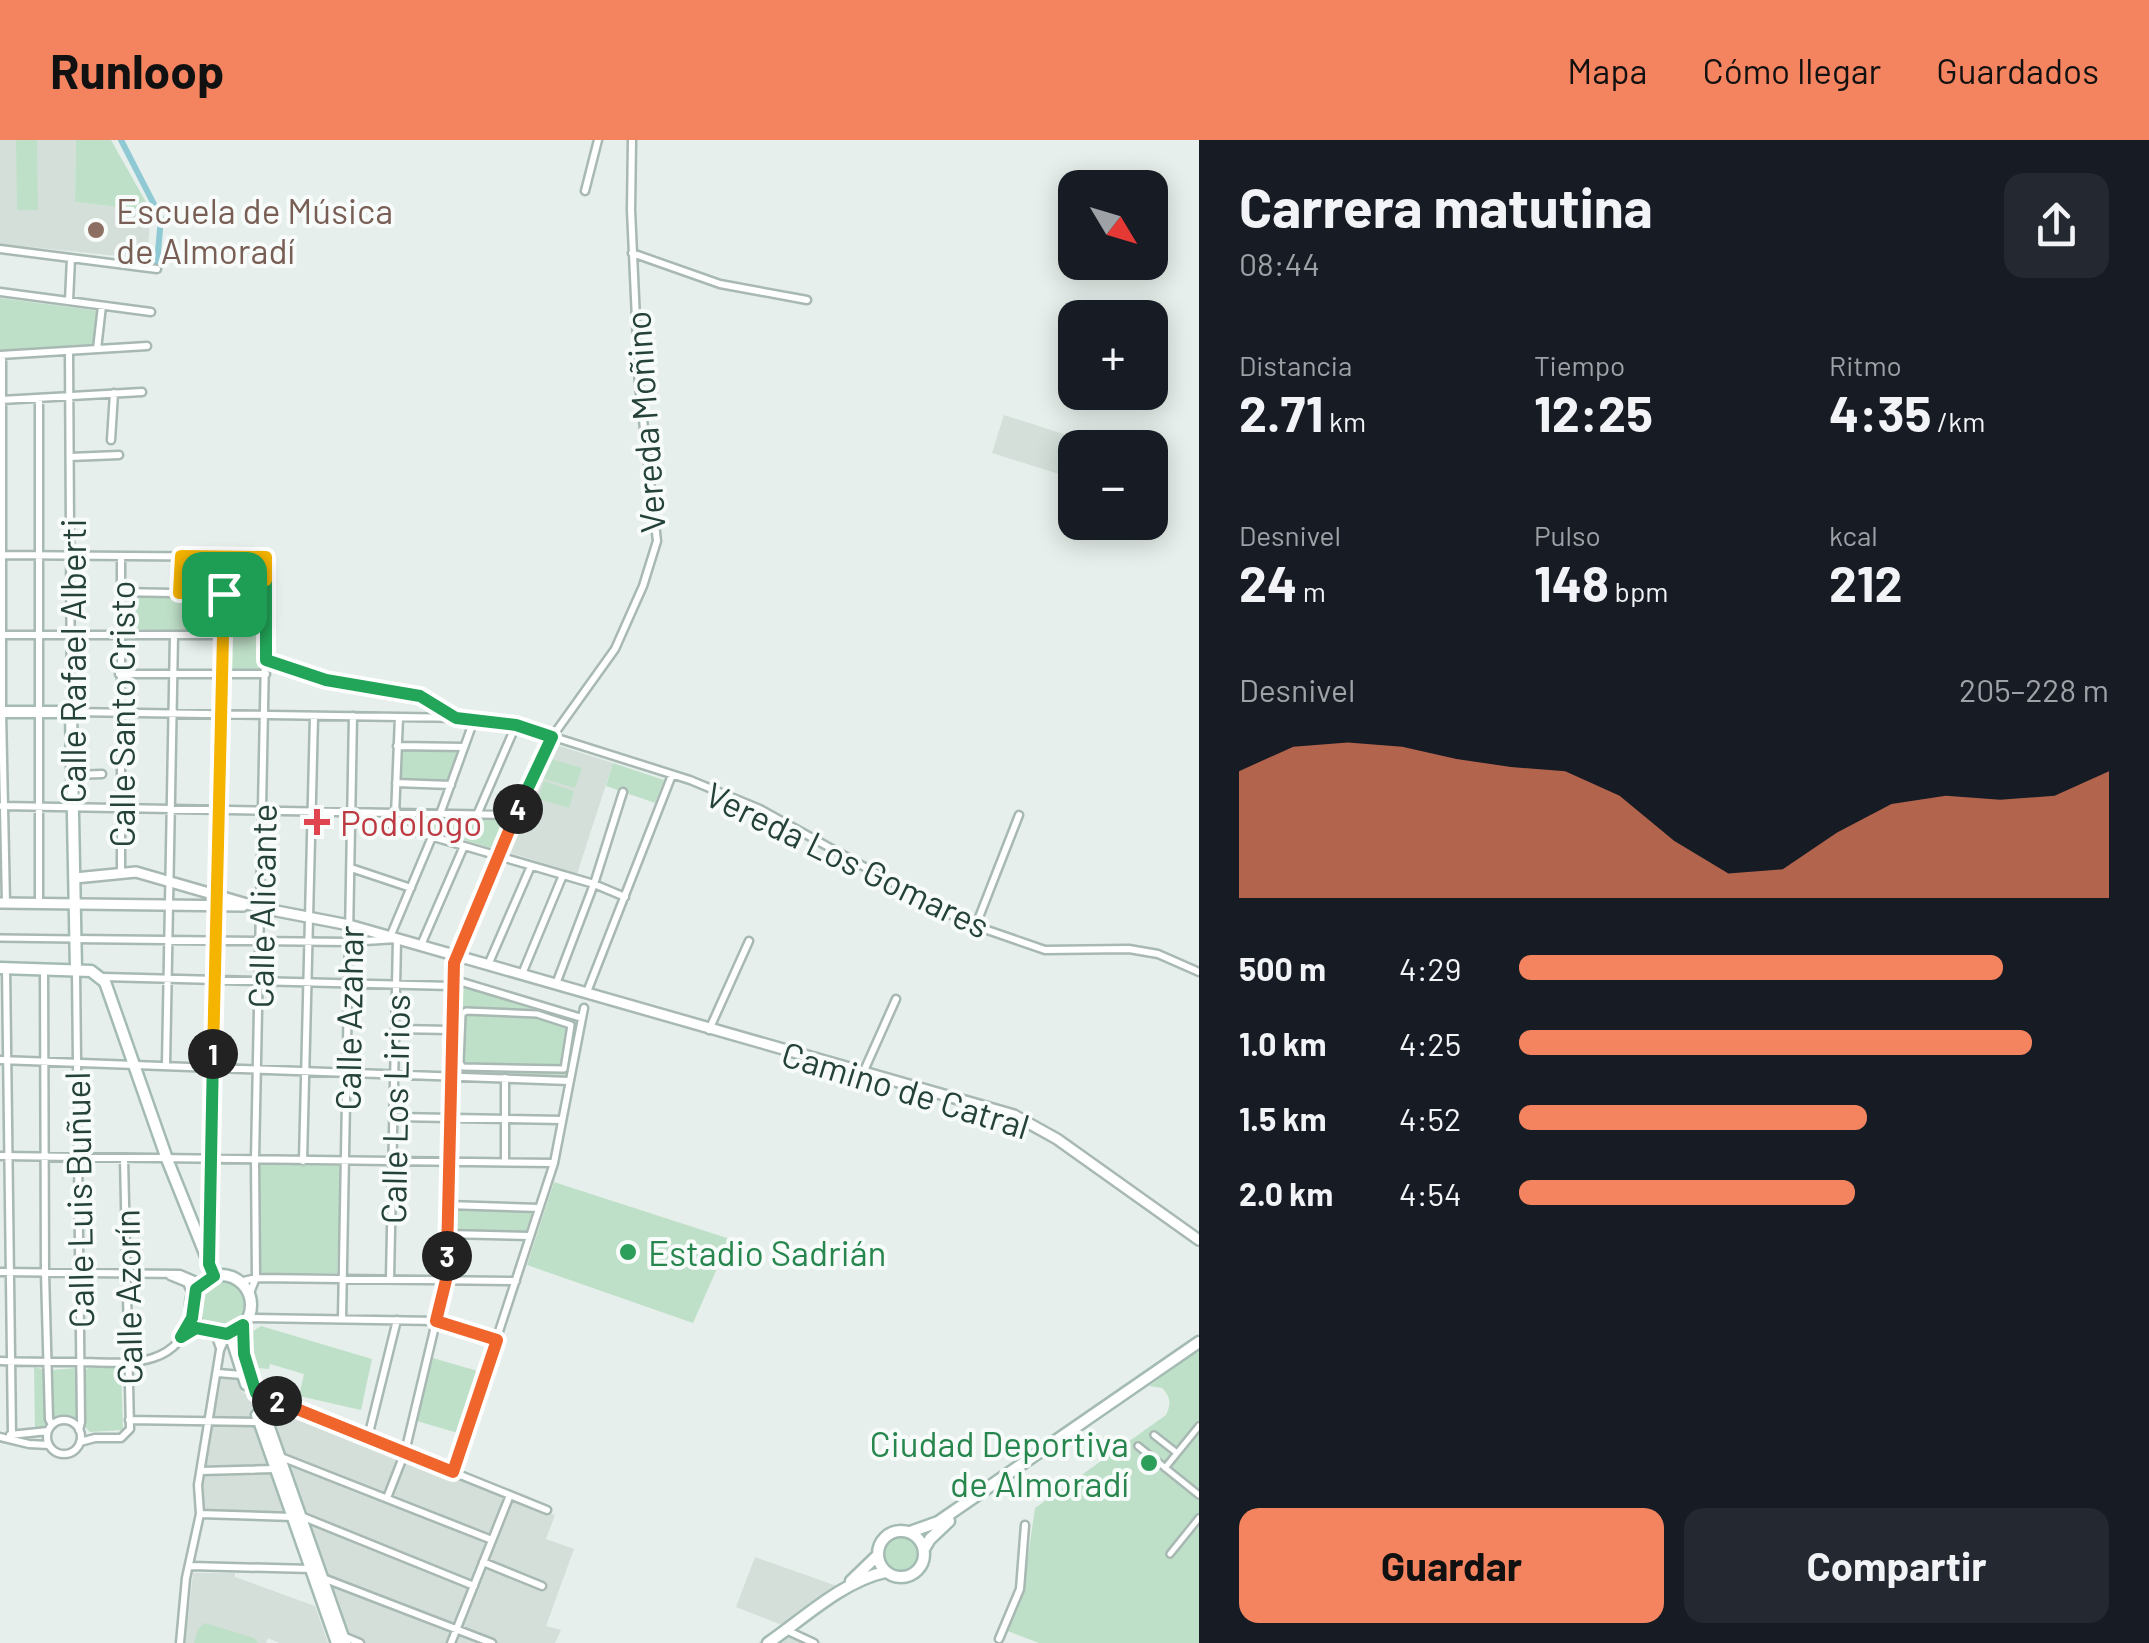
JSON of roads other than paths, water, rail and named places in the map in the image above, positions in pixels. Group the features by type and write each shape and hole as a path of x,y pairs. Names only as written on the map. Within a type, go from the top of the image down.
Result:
{"main road":[{"path":"1,712 72,712"},
{"name":"Calle Rafael Alberti","path":"72,712 76,970"},
{"path":"3,968 91,971 101,977 206,1259 207,1279"},
{"path":"245,1321 224,1334 202,1328 192,1313 192,1296 207,1279 223,1275 240,1282 249,1295 244,1354 280,1456 311,1569 342,1641"},
{"path":"224,1334 322,1577 342,1641"},
{"path":"828,1601 878,1555 882,1540 890,1534 933,1525 1199,1342"},
{"path":"878,1555 885,1572 894,1577 912,1575 920,1568 930,1539 972,1500"},
{"path":"910,1532 924,1549"},
{"path":"768,1643 828,1601 885,1572"}],"street":[{"path":"586,191 598,140"},
{"name":"Vereda Moñino","path":"388,1498 404,1452 446,1280 450,1030 457,956 552,737 614,648 643,586 657,540 639,385 632,253 632,140"},
{"path":"0,249 157,269"},
{"path":"632,253 720,284 808,300"},
{"path":"69,302 71,258"},
{"path":"0,292 151,312"},
{"path":"97,350 102,306"},
{"path":"147,346 1,355 3,903 169,905 217,900"},
{"name":"Calle Rafael Alberti","path":"69,352 72,712"},
{"path":"1,400 142,392"},
{"path":"110,440 114,393"},
{"path":"39,904 40,398"},
{"path":"70,457 119,455"},
{"path":"1,555 181,556 179,593"},
{"name":"Calle Santo Cristo","path":"121,556 121,873"},
{"name":"Calle Alicante","path":"181,556 266,557 264,812 258,907 256,1278"},
{"path":"119,592 224,594 206,1259"},
{"path":"2,635 223,636"},
{"path":"166,1066 174,635"},
{"path":"266,660 326,680 420,696 456,718"},
{"path":"119,674 266,674"},
{"name":"Vereda Los Gomares","path":"72,712 456,718 516,725 672,775 760,809 956,919 1046,950 1092,948 1158,954 1199,972"},
{"path":"303,1160 314,716"},
{"name":"Calle Azahar","path":"342,1320 354,716"},
{"path":"394,826 398,717"},
{"path":"440,814 474,720"},
{"path":"478,815 516,725"},
{"path":"398,746 464,747"},
{"path":"72,775 102,774"},
{"path":"587,993 672,775"},
{"path":"396,784 451,785"},
{"path":"556,984 623,792"},
{"path":"2,806 515,816"},
{"path":"352,813 594,884 625,897"},
{"path":"976,926 1019,815"},
{"path":"0,938 349,942 394,938 432,836"},
{"path":"421,945 464,846"},
{"path":"488,964 531,866"},
{"path":"350,868 411,888"},
{"path":"74,878 136,872 217,900"},
{"path":"522,974 563,875"},
{"name":"Camino de Catral","path":"217,900 350,925 1014,1115 1057,1139 1199,1240"},
{"name":"Calle Los Lirios","path":"390,1280 396,1029 394,938"},
{"path":"708,1030 749,941"},
{"path":"3,968 4,1206 15,1438"},
{"path":"44,969 49,1445"},
{"name":"Calle Luis Buñuel","path":"76,970 79,1430"},
{"path":"101,977 452,982 582,1018"},
{"path":"863,1074 896,999"},
{"path":"453,1472 554,1163 584,1008"},
{"path":"466,1011 537,1014 571,1024 573,1028 562,1070 466,1067 460,1063 462,1014 466,1011"},
{"path":"396,1029 450,1030"},
{"path":"3,1060 569,1081"},
{"path":"505,1078 505,1163"},
{"path":"394,1118 562,1120"},
{"path":"4,1156 554,1163"},
{"name":"Calle Azorín","path":"95,1438 121,1438 126,1435 129,1420 124,1158"},
{"path":"448,1206 539,1208"},
{"path":"447,1234 530,1236"},
{"path":"0,1272 184,1274 207,1279"},
{"path":"168,1276 187,1283 192,1296"},
{"path":"249,1295 256,1278"},
{"path":"240,1282 256,1278 516,1281"},
{"path":"0,1362 149,1361 165,1354 181,1337 192,1313"},
{"path":"368,1437 397,1320"},
{"path":"245,1321 436,1321 497,1340"},
{"path":"181,1337 202,1328"},
{"path":"180,1643 200,1514 201,1471 224,1334"},
{"path":"218,1373 243,1376"},
{"path":"256,1393 547,1510"},
{"path":"129,1420 260,1422"},
{"path":"15,1438 67,1421 95,1438"},
{"path":"1165,1468 1199,1426"},
{"path":"15,1438 49,1445 62,1454 74,1451 80,1442 79,1430"},
{"path":"1154,1435 1177,1453"},
{"path":"80,1442 95,1438"},
{"path":"1138,1446 1199,1496"},
{"path":"280,1456 492,1540"},
{"path":"201,1471 276,1469"},
{"path":"451,1643 510,1495"},
{"path":"200,1514 297,1516 474,1586"},
{"path":"1170,1554 1199,1518"},
{"path":"999,1639 1020,1590 1025,1526"},
{"path":"483,1562 542,1586"},
{"path":"190,1566 311,1569"},
{"path":"322,1577 492,1643"},
{"path":"786,1630 814,1643"},
{"path":"342,1641 360,1643"}],"waterway":[{"path":"121,140 161,218 157,263"}],"place":[{"name":"Escuela de Música de Almoradí","path":"96,230"},
{"name":"Podologo","path":"317,822"},
{"name":"Estadio Sadrián","path":"628,1252"},
{"name":"Ciudad Deportiva de Almoradí","path":"1149,1463"}]}
